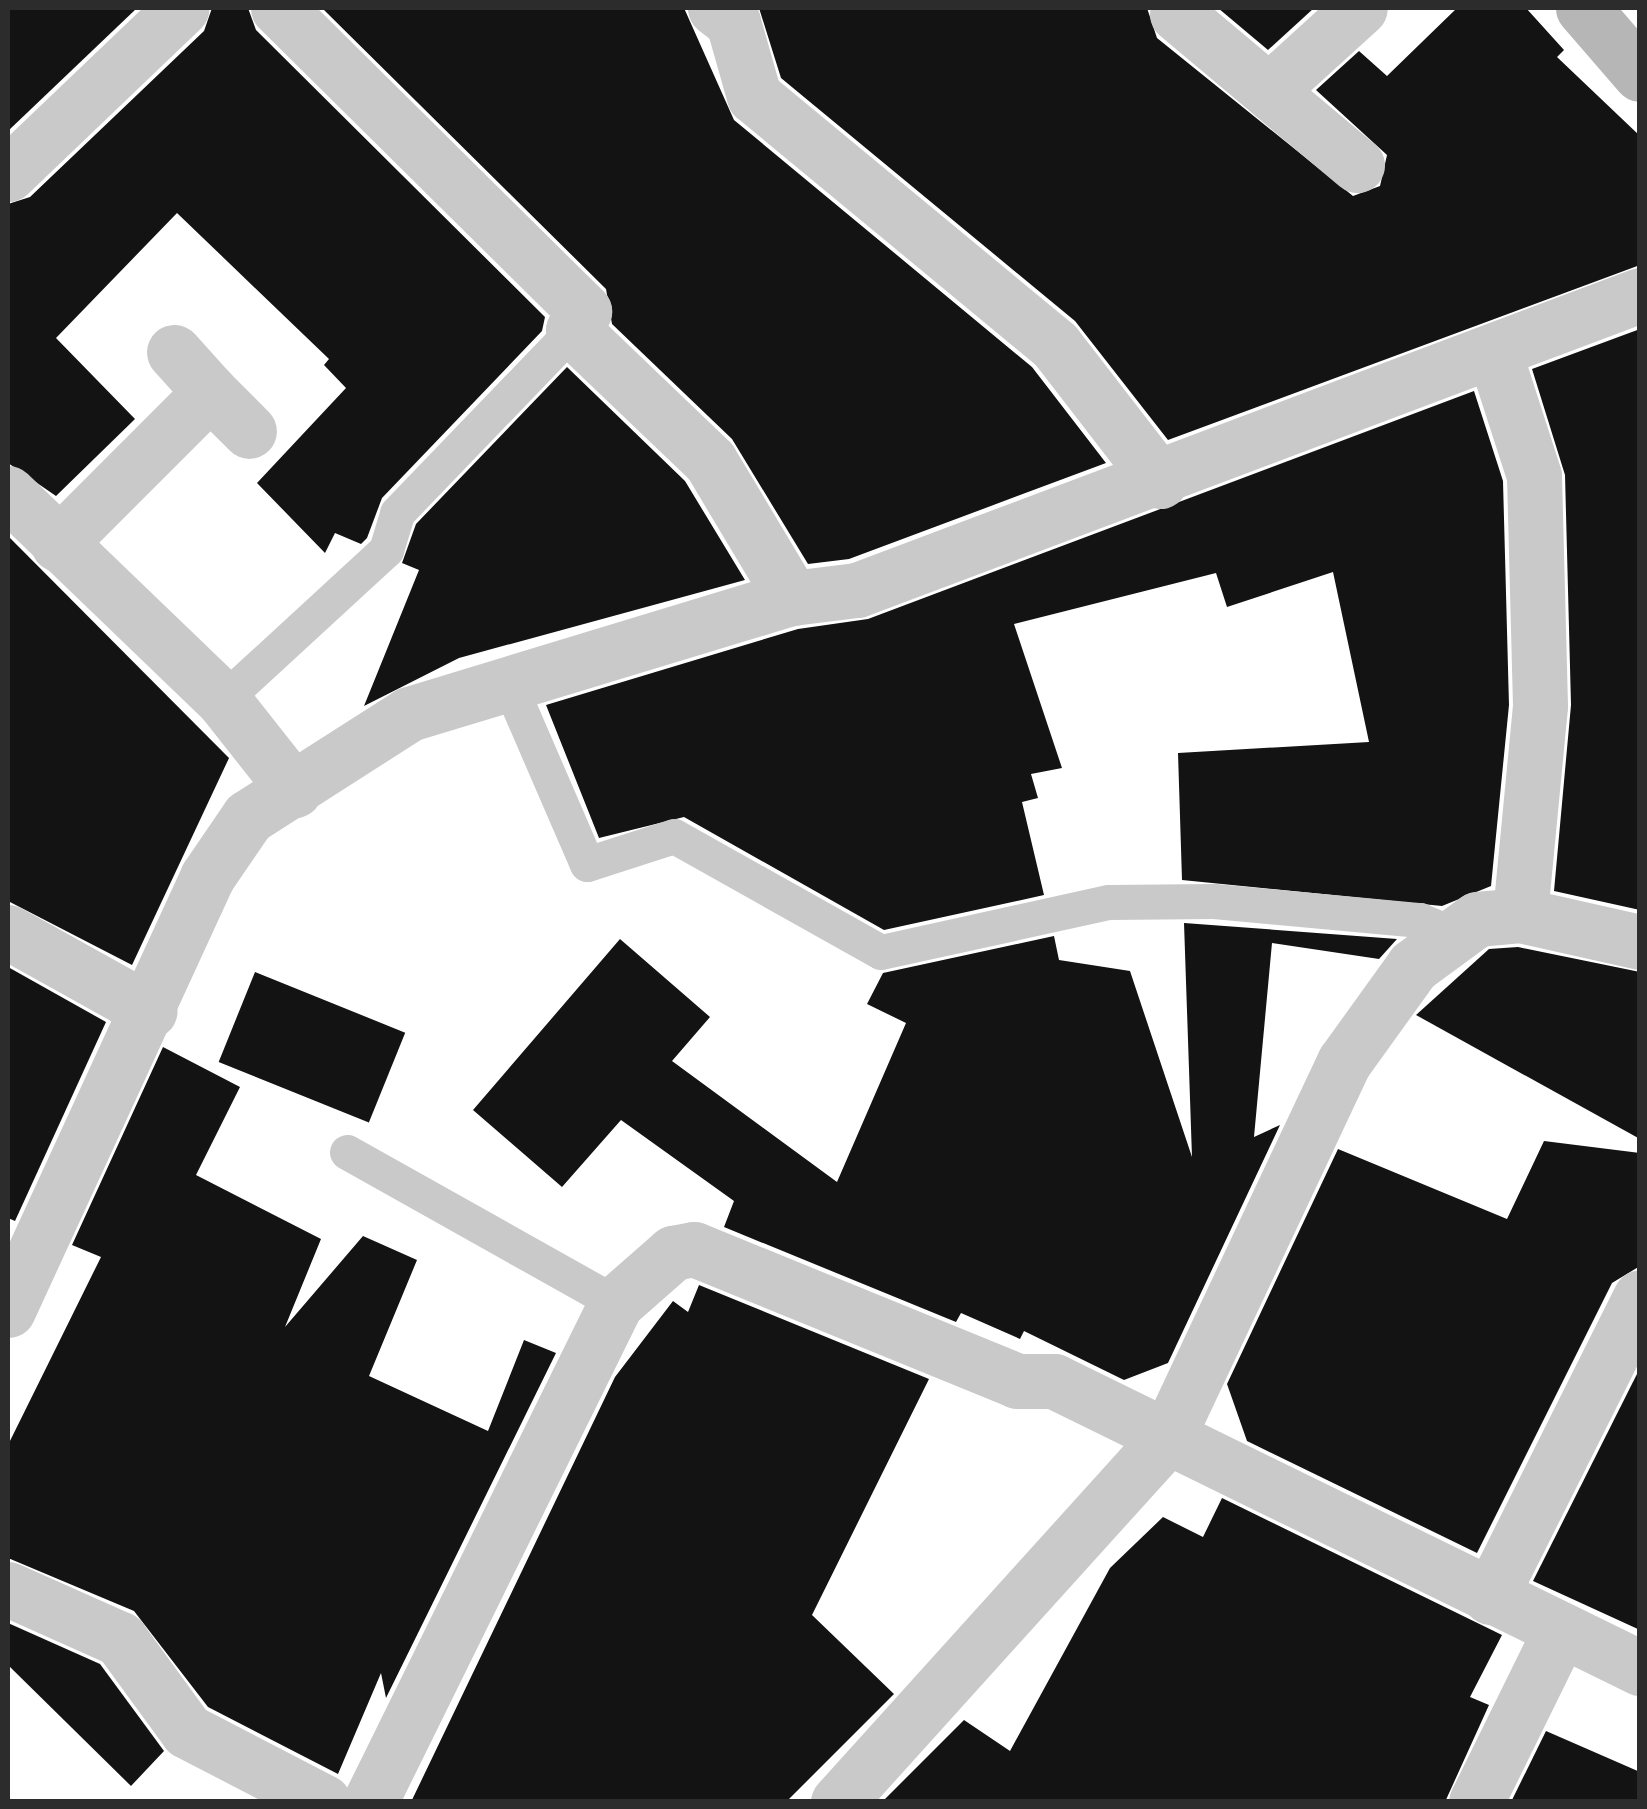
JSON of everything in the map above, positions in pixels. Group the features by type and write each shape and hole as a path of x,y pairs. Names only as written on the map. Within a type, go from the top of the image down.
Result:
{"main road":[{"path":"1583,8 1640,74"}],"street":[{"path":"8,174 182,8"},
{"path":"278,8 584,310 573,330 710,461 792,598"},
{"path":"715,8 733,22 754,96 1055,345 1160,481"},
{"path":"1271,88 1360,8"},
{"path":"1177,14 1271,88 1357,165"},
{"path":"8,1310 22,1250 150,1011 206,877 248,817 409,714 792,598 857,590 1160,481 1346,401 1496,355 1640,295"},
{"path":"174,352 249,431"},
{"path":"1496,355 1534,476 1540,706 1520,915"},
{"path":"58,544 210,392"},
{"path":"8,492 223,700 294,790"},
{"path":"838,1802 1168,1438 1344,1062 1413,966 1478,919 1520,915 1640,942"},
{"path":"8,932 150,1011"},
{"path":"370,1802 616,1304 673,1253 694,1248 1017,1381 1054,1381 1640,1668"},
{"path":"1490,1597 1640,1297"},
{"path":"8,1590 120,1639 186,1731 324,1802"},
{"path":"1476,1802 1560,1630"}],"lane":[{"path":"223,700 386,550 398,513 573,330"},
{"path":"509,684 587,864 674,836 881,952 1109,902 1214,901 1420,920 1453,934"},
{"path":"347,1152 616,1304"}],"building":[{"path":"8,8 137,8 8,131"},
{"path":"212,8 248,8 256,30 545,317 542,331 382,498 367,538 361,544 335,533 325,553 257,483 346,388 324,365 329,359 177,213 56,338 135,419 56,496 8,463 8,204 30,197 204,31"},
{"path":"322,8 684,8 734,120 1032,367 1106,463 849,559 808,564 732,439 612,324 606,289"},
{"path":"759,8 1147,8 1157,38 1353,196 1380,186 1387,155 1316,90 1359,51 1387,76 1457,8 1526,8 1564,50 1557,57 1640,136 1640,265 1168,440 1075,321 781,78"},
{"path":"1218,8 1314,8 1268,50"},
{"path":"1640,329 1640,910 1554,891 1571,705 1565,475 1532,369"},
{"path":"567,367 685,481 745,580 459,658 364,706 419,570 402,563 416,524"},
{"path":"1474,391 1503,481 1509,705 1491,886 1442,906 1182,880 1178,753 1369,742 1333,572 1227,607 1216,573 1014,624 1062,768 1031,774 1038,798 1022,802 1044,895 884,930 684,817 599,838 546,705 798,629 868,619"},
{"path":"8,536 229,758 132,965 8,901"},
{"path":"1184,923 1397,939 1379,959 1272,943 1254,1137 1280,1125 1168,1363 1124,1380 1024,1331 1020,1339 961,1313 956,1322 724,1227 734,1201 621,1120 562,1187 473,1110 620,939 710,1017 672,1061 837,1182 906,1023 867,1004 883,973 1054,936 1059,960 1130,971 1192,1157"},
{"path":"1518,947 1640,972 1640,1139 1416,1015 1489,949"},
{"path":"8,967 106,1022 15,1221 8,1218"},
{"path":"255,972 405,1033 369,1123 219,1062"},
{"path":"163,1047 240,1087 196,1175 321,1239 285,1327 363,1236 417,1260 369,1376 488,1431 524,1340 556,1353 386,1698 381,1673 338,1774 208,1707 134,1611 8,1558 8,1445 101,1257 72,1245"},
{"path":"1544,1141 1640,1153 1640,1266 1612,1283 1477,1553 1247,1441 1227,1384 1338,1149 1507,1219"},
{"path":"699,1285 929,1379 812,1615 894,1694 786,1802 411,1802 615,1377 673,1301 688,1312"},
{"path":"1640,1368 1640,1630 1533,1581"},
{"path":"1222,1498 1502,1635 1470,1697 1489,1705 1445,1802 882,1802 964,1720 1010,1751 1110,1568 1163,1517 1203,1537"},
{"path":"8,1623 100,1664 164,1751 131,1786 8,1665"},
{"path":"1546,1731 1640,1772 1640,1802 1511,1802"}]}
